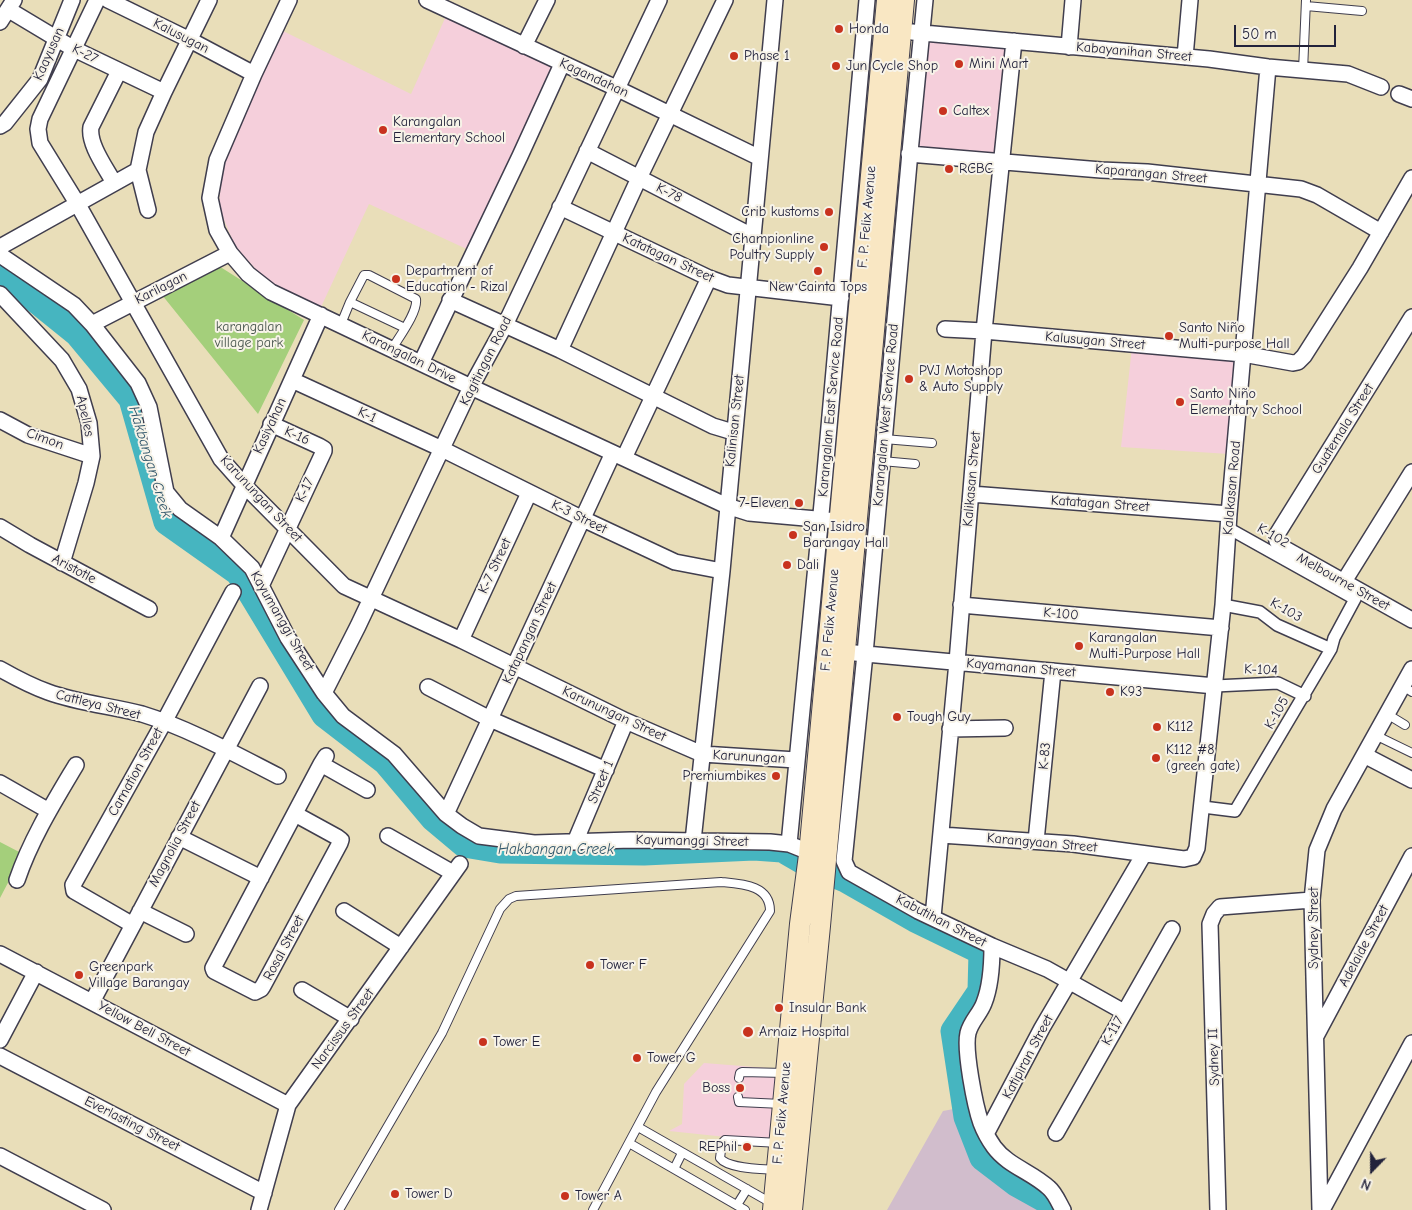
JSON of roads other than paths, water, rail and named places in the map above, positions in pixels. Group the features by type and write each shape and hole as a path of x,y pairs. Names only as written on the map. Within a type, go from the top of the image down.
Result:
{"main road":[{"name":"F. P. Felix Avenue","path":"887,0 893,32"},
{"name":"F. P. Felix Avenue","path":"779,1208 776,1170 800,924 812,904 823,857 836,652 839,521 893,32 904,0"},
{"name":"F. P. Felix Avenue","path":"779,1208 811,1017 820,926 812,904"},
{"path":"800,924 820,926"},
{"path":"791,1015 811,1017"}],"street":[{"name":"Kaayusan","path":"0,126 5,123 40,79 72,0"},
{"name":"Karunungan Street","path":"97,0 40,119 38,129 40,143 77,203 221,459 244,485 344,586 461,640 626,721 702,754"},
{"name":"Kalusugan","path":"108,0 254,74"},
{"path":"148,210 138,170 146,132 209,0"},
{"name":"Karangalan Drive","path":"289,0 254,74 217,160 210,198 218,230 230,253 248,274 271,292 727,506 749,513 839,521"},
{"name":"Kagandahan","path":"427,0 616,88 760,158"},
{"path":"524,46 547,0"},
{"name":"Kagitingan Road","path":"324,693 371,599 471,387 505,324 659,0"},
{"path":"560,350 725,0"},
{"name":"Kalinisan Street","path":"692,842 722,571 733,432 749,287 752,236 775,0"},
{"name":"Karangalan East Service Road","path":"789,844 796,760 839,521 841,298 867,0"},
{"name":"Karangalan West Service Road","path":"823,857 865,654 925,0"},
{"path":"1069,47 1073,0"},
{"path":"1185,57 1190,0"},
{"name":"K-27","path":"11,5 74,49 164,92"},
{"path":"0,22 11,5"},
{"name":"Kabayanihan Street","path":"864,34 921,33 1185,57 1303,71 1348,74 1381,87"},
{"name":"Kalikasan Street","path":"933,917 957,662 984,331 1014,42"},
{"path":"421,363 562,64"},
{"name":"Kalakasan Road","path":"1144,854 1184,859 1193,857 1197,848 1203,807 1223,605 1228,521 1268,67"},
{"path":"114,183 92,141 90,132 119,71"},
{"name":"K-78","path":"587,151 752,236"},
{"name":"Kaparangan Street","path":"910,154 1156,173 1301,189 1317,195 1381,232"},
{"path":"0,247 138,170"},
{"name":"Kalusugan Street","path":"945,329 1243,354 1284,362 1300,360 1381,232 1412,178"},
{"name":"Katatagan Street","path":"560,208 728,285 841,298"},
{"name":"Karilagan","path":"92,324 230,253"},
{"name":"Kayumanggi Street","path":"0,255 74,305 92,324 138,383 150,407 166,492 180,509 221,538 252,568 288,638 324,693 343,716 394,754 446,814 462,826 479,836 534,843 631,840 770,842 789,844 823,857"},
{"name":"Katapangan Street","path":"446,814 583,520 652,396 710,278"},
{"name":"Apelles","path":"0,294 62,360 79,389 89,423 92,456 86,483 62,563"},
{"path":"450,300 560,350 713,426 733,432"},
{"name":"Kasiyahan","path":"221,538 321,315"},
{"name":"Guatemala Street","path":"1277,541 1276,536 1412,317"},
{"name":"K-1","path":"292,380 442,449"},
{"name":"Cimon","path":"0,420 28,434 92,456"},
{"name":"K-16","path":"271,424 324,449"},
{"name":"K-17","path":"261,586 324,449"},
{"name":"K-3 Street","path":"442,449 583,520 675,562 722,571"},
{"path":"1342,583 1412,472"},
{"name":"K-7 Street","path":"461,640 529,493"},
{"name":"Katatagan Street","path":"971,494 1228,521"},
{"name":"K-102","path":"1228,521 1354,599"},
{"name":"Aristotle","path":"0,527 62,563 149,609"},
{"name":"Melbourne Street","path":"1277,541 1280,546 1342,583 1412,620"},
{"name":"Carnation Street","path":"133,924 74,891 72,887 234,592"},
{"name":"K-105","path":"1203,807 1235,811 1331,649 1334,638 1354,599"},
{"name":"K-100","path":"961,605 1220,628"},
{"name":"K-103","path":"1223,605 1260,612 1278,625 1331,649"},
{"name":"Kayamanan Street","path":"836,652 1215,686"},
{"name":"Cattleya Street","path":"0,669 21,681 50,693 142,714 164,722 226,749 278,776"},
{"name":"Sydney Street","path":"1321,1210 1312,900 1317,850 1334,809 1375,735 1387,714 1407,689 1412,669"},
{"name":"K-83","path":"1036,842 1053,671"},
{"name":"K-104","path":"1215,686 1278,683 1304,696"},
{"name":"Magnolia Street","path":"92,1002 260,686"},
{"path":"428,688 490,719 606,770"},
{"name":"Street 1","path":"575,842 626,721"},
{"path":"950,729 1005,728"},
{"name":"Karunungan","path":"702,754 796,760"},
{"path":"1364,755 1412,780"},
{"name":"Rosal Street","path":"295,814 341,840 261,989 255,992 214,971 213,968 323,760 367,790"},
{"path":"17,880 23,863 49,811 76,765"},
{"path":"0,783 49,811"},
{"name":"Karangyaan Street","path":"941,835 1073,844 1144,854"},
{"name":"Narcissus Street","path":"259,1210 288,1105 351,1020 456,868 388,836"},
{"path":"179,837 261,878"},
{"name":"Katipiran Street","path":"986,1134 1069,981 1144,854"},
{"name":"Adelaide Street","path":"1315,1037 1412,856"},
{"name":"Kabutihan Street","path":"823,857 918,910 992,946 992,962 985,1001 972,1022 966,1050 978,1112 986,1134 1001,1155 1014,1166 1051,1189 1064,1210"},
{"name":"Sydney II","path":"1218,1210 1210,924 1214,914 1220,907 1312,900"},
{"path":"140,911 186,934"},
{"path":"344,911 401,947"},
{"name":"K-117","path":"1056,1134 1172,929"},
{"path":"992,946 1069,981 1124,1012"},
{"name":"Yellow Bell Street","path":"0,954 288,1105"},
{"path":"0,1040 36,972"},
{"path":"302,990 351,1020"},
{"path":"1321,1210 1412,1043"},
{"name":"Everlasting Street","path":"0,1056 264,1193"},
{"path":"0,1156 103,1210"}],"lane":[{"path":"1303,71 1306,3 1362,11"},
{"path":"340,324 364,275 369,275 416,299 415,308 406,328 392,349"},
{"path":"350,302 406,328"},
{"path":"884,440 932,443"},
{"path":"882,461 915,464"},
{"path":"1387,714 1405,725"},
{"path":"1375,735 1412,753"},
{"path":"339,1210 442,1033 500,909 509,899 516,896 721,882 742,884 762,891 770,904 770,911 656,1092 592,1210"},
{"path":"739,1078 742,1072 785,1073"},
{"path":"738,1097 739,1102 782,1104"},
{"path":"638,1127 779,1208"},
{"path":"776,1170 734,1166 720,1158 722,1143 725,1140 779,1144"},
{"path":"629,1143 745,1210"},
{"path":"674,1170 682,1153"},
{"path":"737,1206 747,1189"}],"waterway":[{"name":"Hakbangan Creek","path":"0,272 77,334 131,399 166,522 238,573 324,715 385,762 433,819 464,845 500,851 644,853 754,848 782,850 808,865 845,880 915,920 981,952 980,991 953,1031 966,1117 982,1158 1016,1184 1050,1203"}],"place":[{"name":"Honda","path":"839,29"},
{"name":"Phase 1","path":"734,56"},
{"name":"Mini Mart","path":"959,64"},
{"name":"Jun Cycle Shop","path":"836,66"},
{"name":"Caltex","path":"943,111"},
{"name":"Karangalan Elementary School","path":"383,130"},
{"name":"RCBC","path":"949,169"},
{"name":"Crib kustoms","path":"829,212"},
{"name":"Championline Poultry Supply","path":"824,247"},
{"name":"New Cainta Tops","path":"818,271"},
{"name":"Department of Education - Rizal","path":"396,279"},
{"name":"Santo Niño Multi-purpose Hall","path":"1169,336"},
{"name":"PVJ Motoshop & Auto Supply","path":"909,379"},
{"name":"Santo Niño Elementary School","path":"1180,402"},
{"name":"7-Eleven","path":"799,503"},
{"name":"San Isidro Barangay Hall","path":"793,535"},
{"name":"Dali","path":"787,565"},
{"name":"Karangalan Multi-Purpose Hall","path":"1079,646"},
{"name":"K93","path":"1110,692"},
{"name":"Tough Guy","path":"897,717"},
{"name":"K112","path":"1157,727"},
{"name":"K112 #8 (green gate)","path":"1156,758"},
{"name":"Premiumbikes","path":"776,776"},
{"name":"Tower F","path":"590,965"},
{"name":"Greenpark Village Barangay","path":"79,975"},
{"name":"Insular Bank","path":"779,1008"},
{"name":"Arnaiz Hospital","path":"748,1032"},
{"name":"Tower E","path":"483,1042"},
{"name":"Tower G","path":"637,1058"},
{"name":"Boss","path":"740,1088"},
{"name":"REPhil","path":"747,1147"},
{"name":"Tower D","path":"395,1194"},
{"name":"Tower A","path":"565,1196"}],"park label":[{"name":"karangalan village park","path":"249,336"}]}
